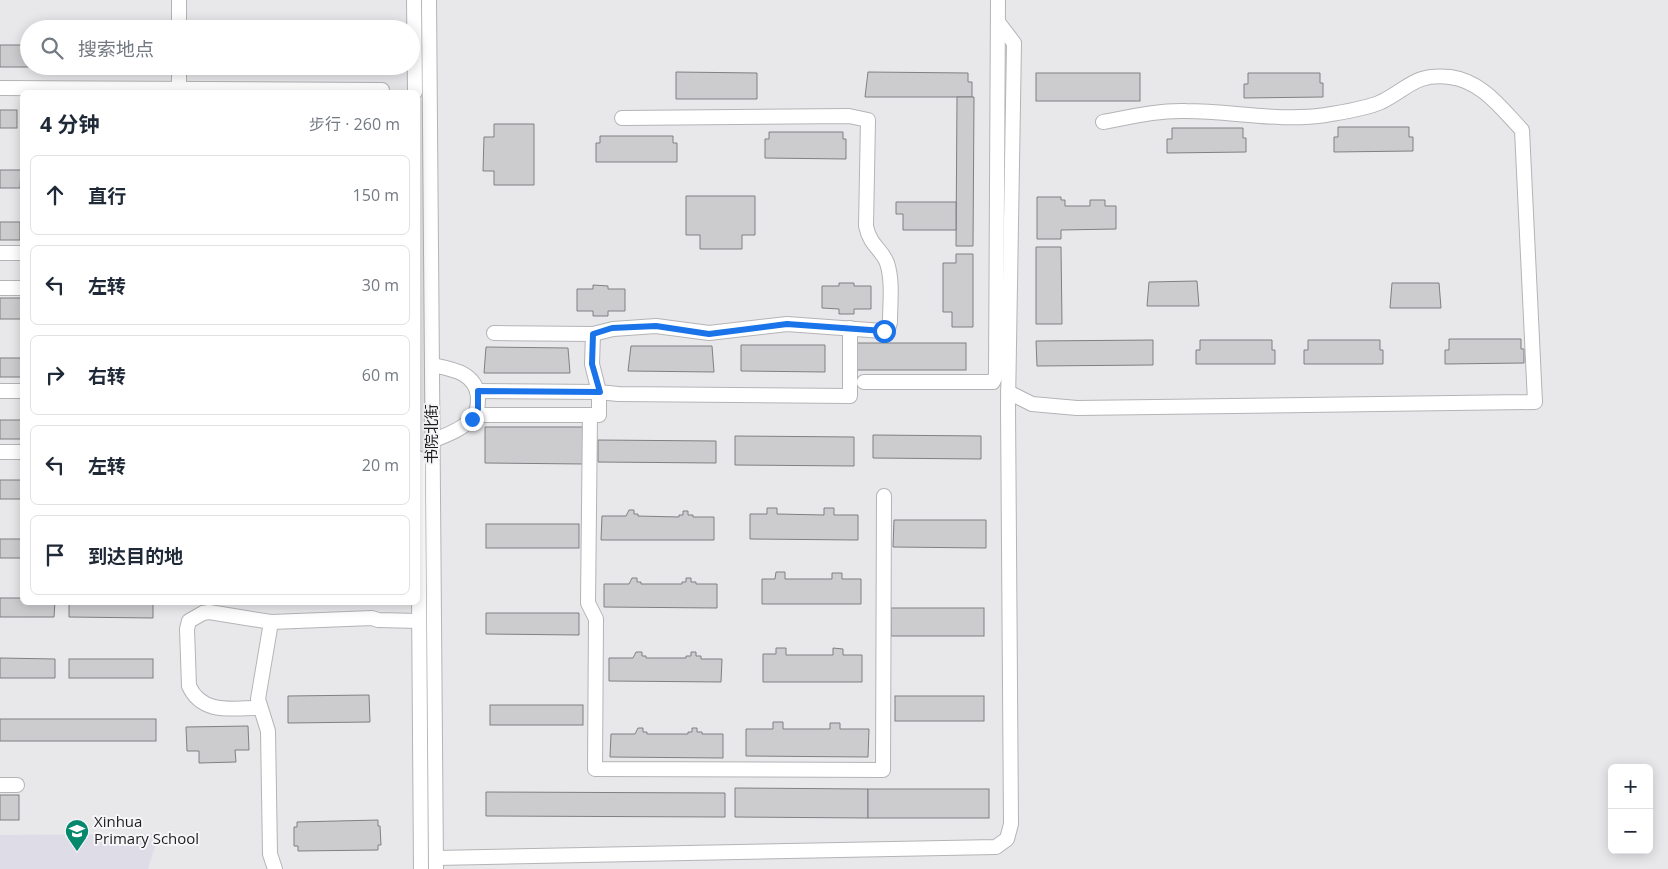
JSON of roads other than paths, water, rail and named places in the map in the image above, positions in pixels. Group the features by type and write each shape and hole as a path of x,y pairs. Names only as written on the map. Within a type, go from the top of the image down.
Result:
{"street":[{"path":"179,0 179,20"},
{"path":"414,0 414,20"},
{"name":"书院北街","path":"429,0 436,864"},
{"path":"864,382 993,382 996,375 998,0"},
{"path":"436,864 996,847 1007,839 1011,824 1008,392 1014,43 998,22"},
{"path":"178,89 179,75"},
{"path":"415,75 415,90"},
{"path":"1008,392 1032,404 1077,408 1535,402 1522,130 1482,89 1461,79 1425,77 1413,81 1381,102 1327,115 1277,118 1165,111 1103,122"},
{"path":"0,88 382,90"},
{"path":"494,333 593,334 612,328 656,326 709,334 787,324 884,331 888,329 890,322 890,275 886,261 871,243 866,226 868,120 850,116 622,118"},
{"path":"0,253 20,253"},
{"path":"0,288 20,288"},
{"path":"478,391 850,396 850,328"},
{"path":"432,441 452,433 475,415 599,415 600,392 592,364 593,334"},
{"path":"432,365 454,370 467,376 475,383 478,391 475,415"},
{"path":"0,391 20,391"},
{"path":"590,415 588,603 596,619 596,769 883,770 884,496"},
{"path":"0,452 20,452"},
{"name":"书院北街","path":"419,605 421,869"},
{"path":"260,708 209,707 192,694 189,686 187,629 189,622 203,612 271,622 372,618 378,620 419,621"},
{"path":"271,622 259,687 260,708 268,730 270,854 274,869"},
{"path":"0,785 16,785"}],"place":[{"name":"Xinhua Primary School","path":"77,852"}]}
